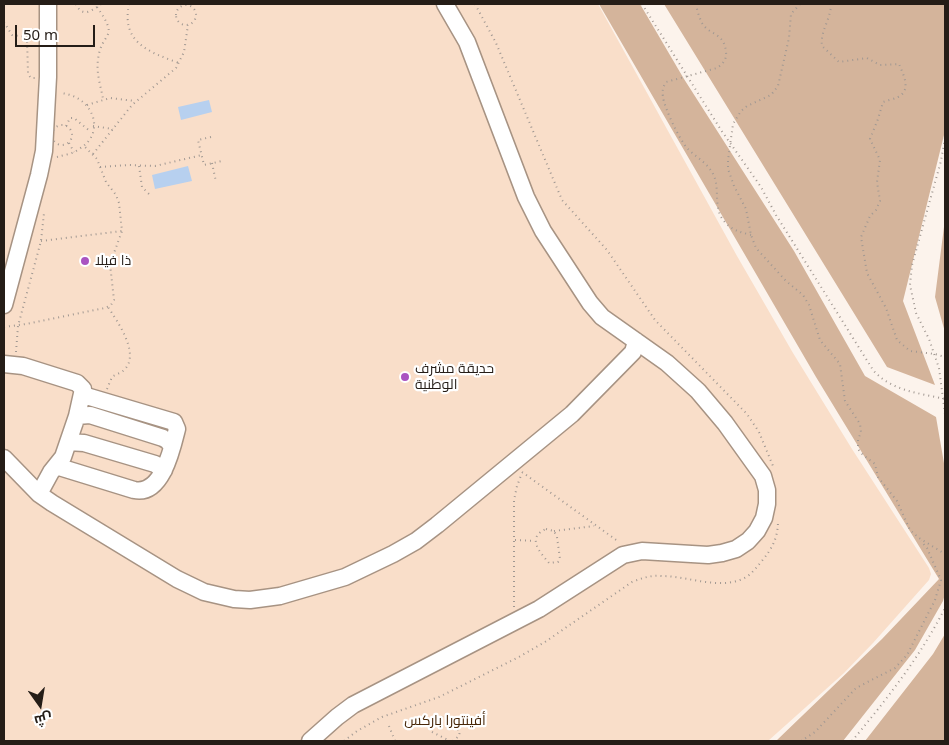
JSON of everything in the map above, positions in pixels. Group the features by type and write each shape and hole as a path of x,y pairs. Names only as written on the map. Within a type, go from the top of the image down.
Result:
{"street":[{"path":"4,305 42,160 48,85 48,4"},
{"path":"310,741 341,714 362,699 553,601 613,560 633,552 650,551 708,555 722,554 736,549 748,541 757,531 764,518 767,504 767,490 763,476 725,423 698,391 683,377 667,363 609,323 596,310 539,223 526,197 476,62 445,4"},
{"path":"4,458 39,494 75,518 190,586 219,596 250,600 280,596 345,577 393,554 438,525 517,468 633,352 636,341"},
{"path":"10,364 80,384 84,389 63,457 39,494"},
{"path":"56,466 138,491 149,488 157,481 164,470 177,429 174,422 83,395"},
{"path":"77,416 90,415 162,438 168,441 172,447"},
{"path":"68,442 84,443 155,464 164,470"}],"path":[{"path":"76,4 78,9 83,12 90,12 101,4"},
{"path":"130,4 129,26 135,39 152,53 179,63"},
{"path":"187,4 194,7 197,14 194,21 188,25 180,23 176,15 179,7 187,4"},
{"path":"475,4 496,43 562,200 607,250 662,329 754,423 764,442 774,470"},
{"path":"642,4 721,130 761,187 776,215 873,370 883,380 896,387 944,399"},
{"path":"696,4 702,24 725,42 727,55 723,64 717,68 666,82 662,90 663,98 686,148 703,161 715,178 718,209 723,220 734,230 751,235"},
{"path":"800,4 791,14 789,38 778,86 771,95 742,110 734,124 730,142 728,169 734,186 740,194 746,209 751,235 760,254 806,300 820,340 840,364 845,401 860,424 861,432 858,440 858,449 875,464 878,477 897,501 910,530 927,548 941,580 935,600 907,655 896,668 856,688 815,732 801,741"},
{"path":"831,4 831,13 821,38 822,46 839,62 867,58 880,64 899,64 906,84 904,92 898,97 883,102 870,139 880,160 877,182 880,201 876,210 870,216 861,238 867,273 886,308 897,340 910,351 945,357"},
{"path":"97,7 109,28 108,37 100,51 97,64 103,99"},
{"path":"4,22 12,35 27,37 29,77 73,95 87,105 92,115 92,133 84,146 74,152 42,160"},
{"path":"93,154 135,102 172,72 179,63 184,52 188,25"},
{"path":"87,105 103,99 114,98 135,102"},
{"path":"66,126 70,118 74,118 92,133"},
{"path":"66,126 58,126 52,135 58,145 69,143"},
{"path":"66,126 72,135 69,143 74,152"},
{"path":"93,126 112,129"},
{"path":"211,137 198,140 204,165 222,161"},
{"path":"945,138 911,275 913,304 935,354 939,368 945,414"},
{"path":"4,327 18,326 108,307 113,303 115,297 110,264 122,231 118,199 106,182 93,154 84,146"},
{"path":"100,167 155,166 202,155"},
{"path":"212,163 216,182"},
{"path":"138,166 142,187 151,196"},
{"path":"10,364 40,241 44,205"},
{"path":"40,241 122,231"},
{"path":"104,401 112,377 124,371 129,358 126,337 108,307"},
{"path":"517,468 633,552"},
{"path":"514,622 514,540 517,468"},
{"path":"344,741 382,717 439,697 519,657 545,642 632,582 647,577 663,576 722,583 742,579 753,572 772,547 778,530 778,521"},
{"path":"535,541 543,530 554,531 595,526"},
{"path":"535,541 536,546 548,562 552,564 559,562 558,540 554,531"},
{"path":"919,538 945,554"},
{"path":"514,540 535,541"},
{"path":"852,741 924,647 945,608"},
{"path":"432,732 452,741 459,736 460,731 442,717"},
{"path":"389,726 395,741"}],"green space":[{"name":"حديقة مشرف الوطنية","path":"4,4 598,4 737,256 793,353 929,568 931,574 929,580 844,673 768,741 4,741"}],"shaded area":[{"path":"599,4 640,4 684,79 794,251 865,376 936,417 945,469 945,594 943,601 915,650 843,741 776,741 882,639 939,579 816,377"},
{"path":"664,4 945,4 945,131 903,301 935,385 887,367"},
{"path":"945,219 945,332 935,297"},
{"path":"945,634 945,741 865,741 933,654"}],"water":[{"path":"209,100 212,112 181,120 178,107"},
{"path":"188,166 192,181 155,189 152,175"}],"place":[{"name":"ذا فيلا","path":"85,261"},
{"name":"حديقة مشرف الوطنية","path":"405,377"}],"park label":[{"name":"أفينتورا باركس","path":"445,721"}]}
